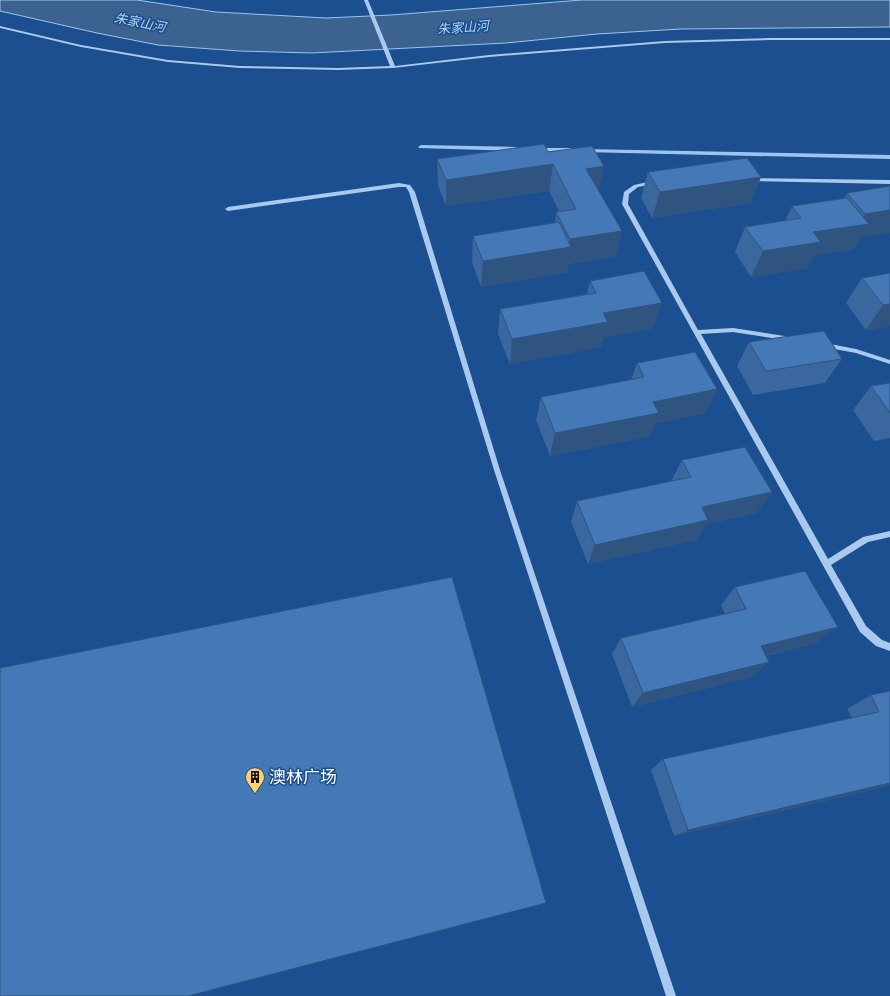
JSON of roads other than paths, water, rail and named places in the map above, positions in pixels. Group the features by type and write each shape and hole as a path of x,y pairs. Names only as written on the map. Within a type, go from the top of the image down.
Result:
{"street":[{"path":"366,0 393,67"},
{"path":"0,27 126,55 212,65 338,69 393,67 488,56 665,42 770,39 890,39"},
{"path":"746,180 890,182"},
{"path":"656,182 636,186 626,192 625,204 863,629 879,643 890,646"},
{"path":"228,209 399,185 408,186 412,192 497,470 671,996"},
{"path":"696,332 733,330 794,339"},
{"path":"818,344 856,351 890,362"},
{"path":"826,564 866,539 890,534"}],"water":[{"name":"朱家山河","path":"0,0 137,0 216,12 326,18 391,15 582,0 890,0 890,27 681,29 597,34 506,43 312,53 239,51 158,45 97,33 0,11"}],"waterway":[{"path":"421,147 516,149"},
{"path":"538,150 570,150"},
{"path":"584,151 890,157"}],"place":[{"name":"澳林广场","path":"255,794"}]}
